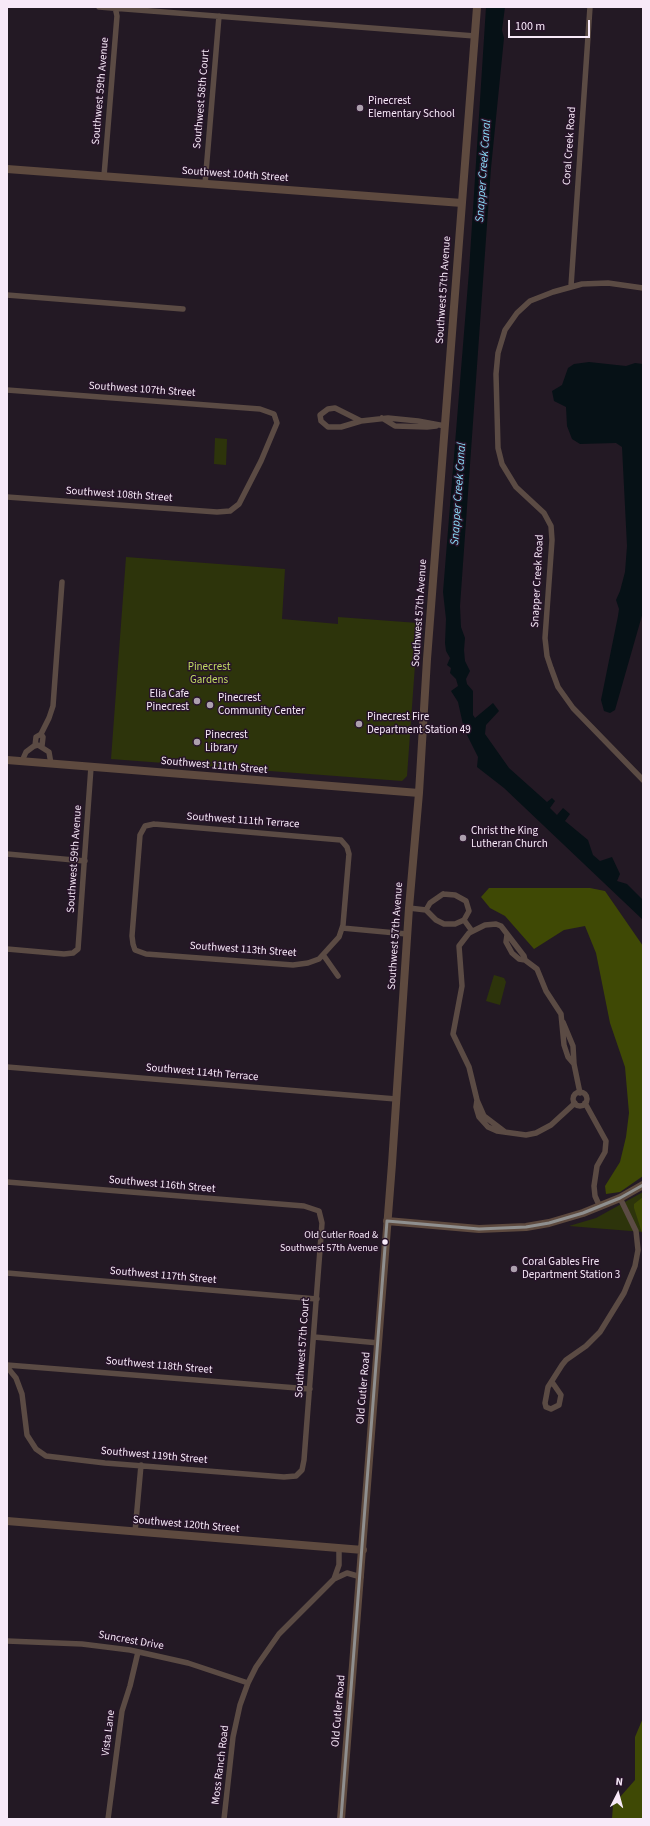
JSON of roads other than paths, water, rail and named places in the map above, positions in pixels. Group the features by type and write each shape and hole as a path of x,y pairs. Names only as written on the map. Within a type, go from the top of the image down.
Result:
{"main road":[{"name":"Southwest 57th Avenue","path":"388,1221 407,934 419,793 477,7"},
{"name":"Southwest 104th Street","path":"7,169 462,203"},
{"name":"Southwest 111th Street","path":"7,760 419,793"},
{"path":"388,1221 467,1228 504,1229 549,1223 600,1207 643,1185"},
{"name":"Old Cutler Road","path":"341,1819 388,1221"},
{"name":"Southwest 120th Street","path":"7,1521 363,1550"}],"street":[{"path":"99,7 475,36"},
{"name":"Coral Creek Road","path":"571,286 590,7"},
{"name":"Southwest 59th Avenue","path":"104,176 117,16 115,8"},
{"name":"Southwest 58th Court","path":"205,184 219,16"},
{"name":"Snapper Creek Road","path":"643,286 603,283 571,286 530,301 517,313 505,330 498,353 496,374 499,453 505,470 511,480 544,513 550,522 552,540 545,638 547,656 554,678 564,696 578,714 643,780"},
{"path":"7,295 183,309"},
{"name":"Southwest 107th Street","path":"7,390 260,409 274,414 277,423 272,436 239,504 230,512"},
{"path":"361,421 335,408 324,410 320,415 322,421 328,427 341,427 361,421 382,418 397,418 436,426 445,426"},
{"name":"Southwest 108th Street","path":"7,497 209,512 230,512"},
{"path":"35,746 36,737 41,734 49,718 52,706 62,582"},
{"path":"41,734 43,738 42,746"},
{"path":"22,761 26,752 35,746 42,746 51,755 51,764"},
{"name":"Southwest 59th Avenue","path":"7,949 64,954 76,952 79,942 91,767"},
{"name":"Southwest 111th Terrace","path":"135,950 132,936 139,839 142,828 154,824 335,838 343,842 347,847 349,854 342,928"},
{"path":"7,854 85,861"},
{"path":"409,908 426,910 431,917 444,924 455,924 464,920 469,911 468,905 464,900 455,894 443,894 439,896 426,910"},
{"path":"464,920 472,931"},
{"path":"575,1103 551,1125 539,1132 526,1135 492,1129 481,1120 476,1107 477,1100 469,1067 453,1032 462,986 459,946 461,941 472,931 485,925 496,924 503,927 507,935 506,942 512,953 519,959 525,960 539,972 544,987 559,1008 562,1020 573,1046 574,1064 580,1093 586,1097 585,1103 606,1141 606,1152 596,1166 594,1186 595,1196 600,1207"},
{"path":"338,976 324,956 339,937 342,928 407,934"},
{"name":"Southwest 113th Street","path":"135,950 146,954 284,964 308,963 324,956"},
{"name":"Southwest 114th Terrace","path":"7,1066 396,1099"},
{"path":"580,1093 575,1095 573,1099 575,1103 580,1106 585,1103"},
{"name":"Southwest 116th Street","path":"7,1182 304,1206 316,1209"},
{"path":"552,1382 566,1360 586,1346 600,1332 624,1293 634,1266 638,1250 636,1231 620,1198"},
{"name":"Southwest 57th Court","path":"284,1477 296,1476 300,1474 304,1465 322,1222 321,1214 316,1209"},
{"name":"Southwest 117th Street","path":"7,1273 317,1299"},
{"path":"314,1338 379,1343"},
{"name":"Southwest 118th Street","path":"7,1366 310,1389"},
{"name":"Southwest 119th Street","path":"7,1366 16,1378 22,1394 26,1430 29,1439 40,1453 53,1458 284,1477"},
{"path":"135,1532 141,1465"},
{"name":"Moss Ranch Road","path":"224,1819 233,1736 240,1705 248,1683 256,1667 279,1634 334,1579 339,1565 340,1548"},
{"path":"334,1579 347,1574 361,1577"},
{"name":"Suncrest Drive","path":"7,1641 82,1644 138,1652 188,1663 248,1683"},
{"name":"Vista Lane","path":"108,1819 122,1711 138,1652"}],"water":[{"name":"Snapper Creek Canal","path":"486,7 505,7 502,30 504,38 491,168 460,606 461,627 465,638 465,661 470,671 466,679 467,684 473,691 473,715 475,718 493,703 499,711 486,725 485,734 509,768 547,802 552,798 555,801 550,808 557,815 563,808 570,814 565,821 588,840 593,855 600,861 612,857 620,874 617,881 627,884 643,900 643,920 504,788 477,767 478,757 464,729 458,702 451,691 458,686 456,679 450,673 451,668 447,665 450,658 446,651 445,643 446,619 443,592 469,271"},
{"path":"589,362 626,366 635,363 643,364 643,612 615,710 610,713 604,711 601,700 618,616 619,609 616,600 625,572 627,546 622,447 616,443 580,444 572,439 567,426 566,407 554,401 552,391 562,385 568,368 574,364"}],"place":[{"name":"Pinecrest Elementary School","path":"360,108"},
{"name":"Elia Cafe Pinecrest","path":"197,701"},
{"name":"Pinecrest Community Center","path":"210,705"},
{"name":"Pinecrest Fire Department Station 49","path":"359,724"},
{"name":"Pinecrest Library","path":"197,742"},
{"name":"Christ the King Lutheran Church","path":"463,838"},
{"name":"Old Cutler Road & Southwest 57th Avenue","path":"385,1242"},
{"name":"Coral Gables Fire Department Station 3","path":"514,1269"}],"park label":[{"name":"Pinecrest Gardens","path":"209,674"}]}
